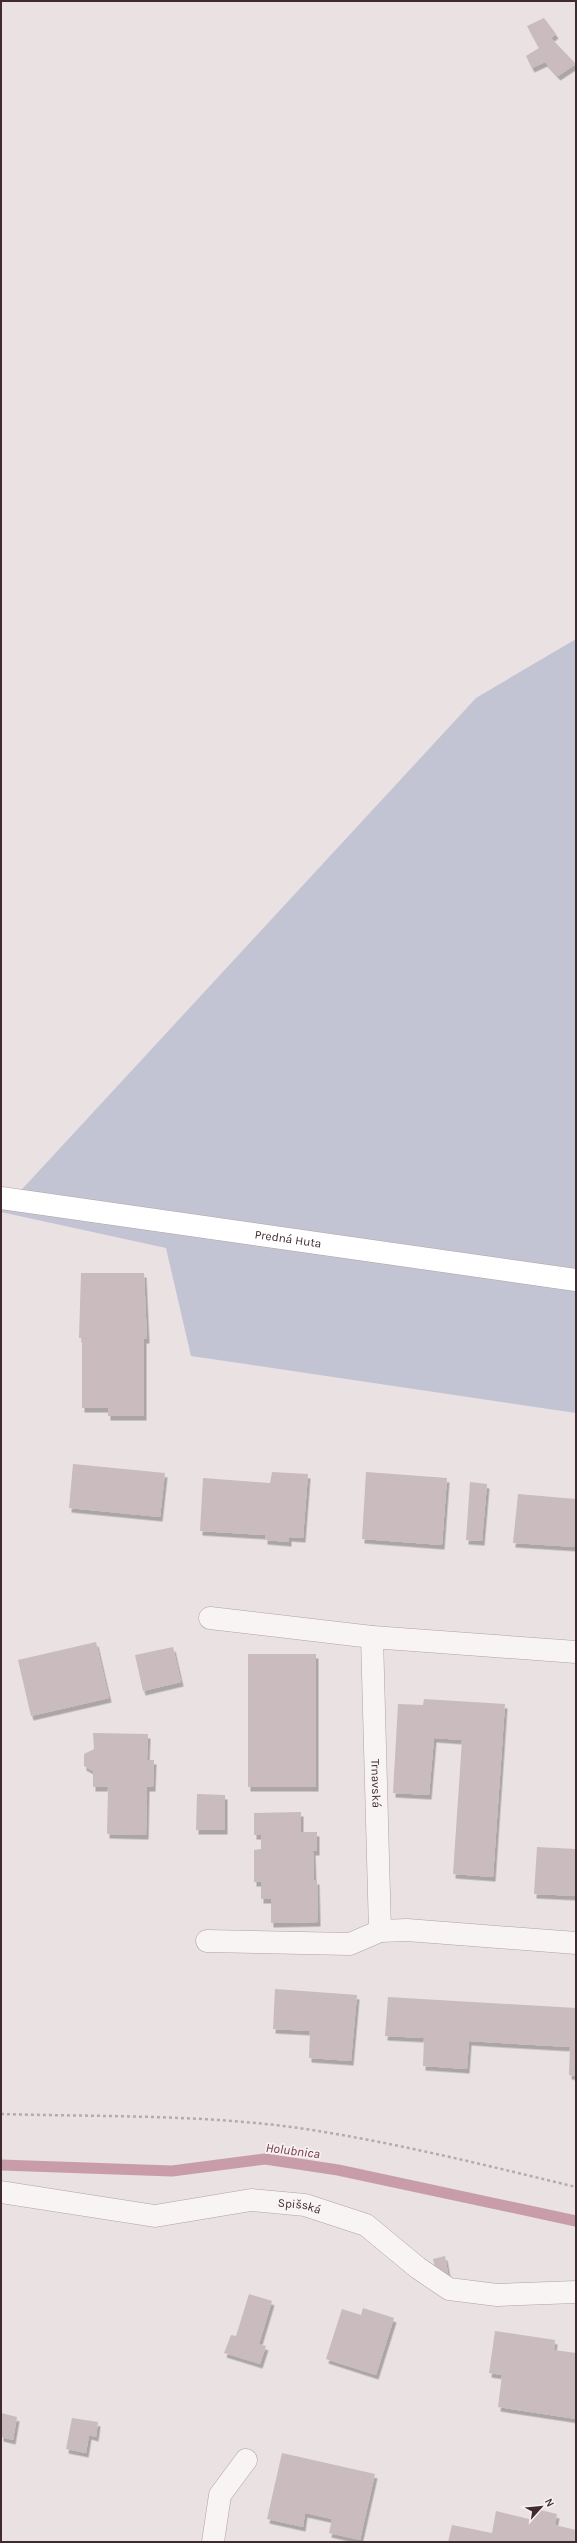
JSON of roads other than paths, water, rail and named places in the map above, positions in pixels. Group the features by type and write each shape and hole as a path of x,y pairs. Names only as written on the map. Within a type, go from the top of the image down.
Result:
{"main road":[{"name":"Predná Huta","path":"1,1198 576,1280"}],"street":[{"path":"210,1618 372,1637 576,1652"},
{"name":"Trnavská","path":"372,1637 380,1930"},
{"path":"207,1941 350,1944 380,1930 576,1943"},
{"name":"Spišská","path":"1,2192 155,2216 251,2200 305,2204 366,2225 418,2268 449,2289 497,2295 576,2292"},
{"path":"213,2542 220,2495 246,2460"}],"waterway":[{"name":"Holubnica","path":"1,2165 172,2171 265,2159 338,2170 576,2221"}]}
